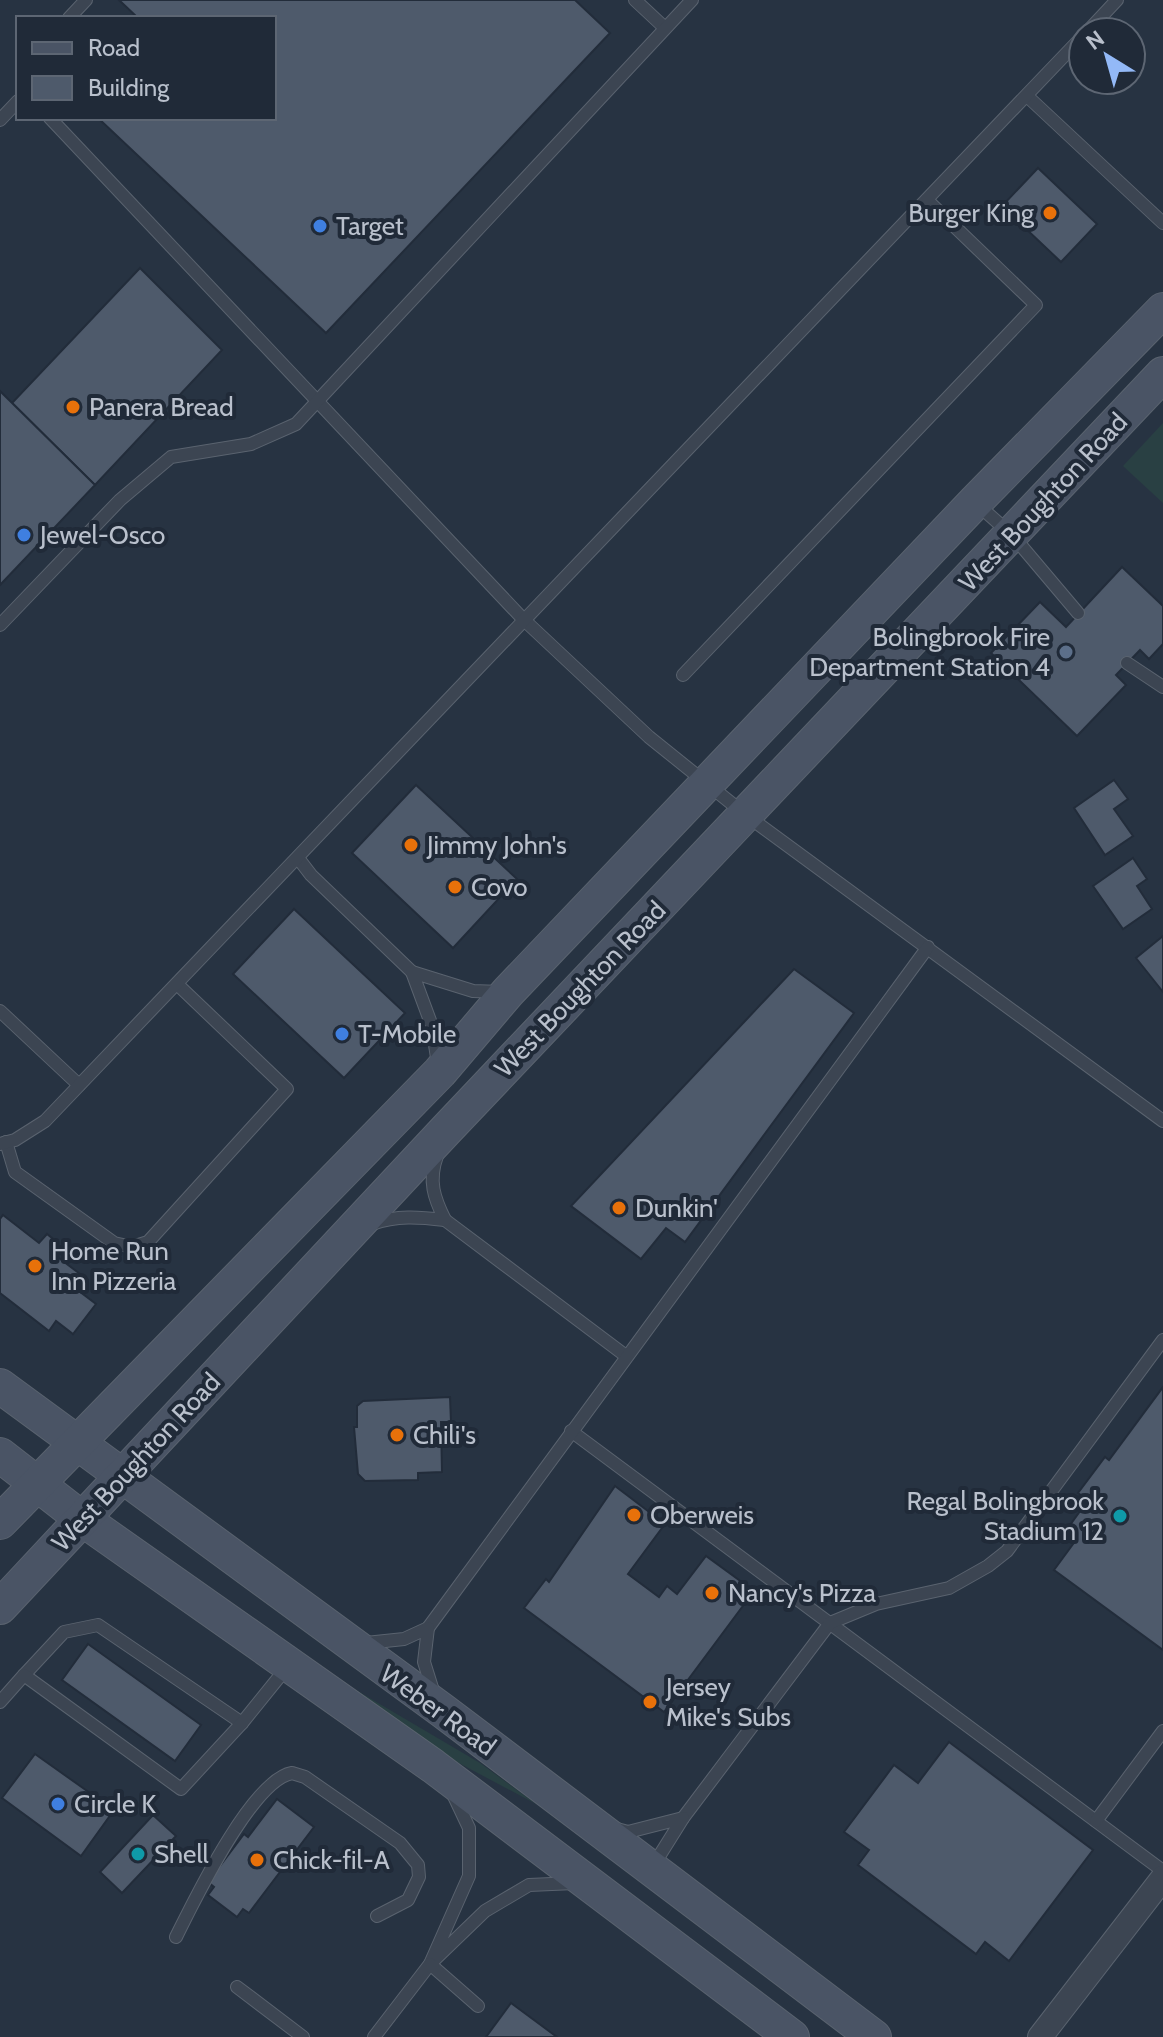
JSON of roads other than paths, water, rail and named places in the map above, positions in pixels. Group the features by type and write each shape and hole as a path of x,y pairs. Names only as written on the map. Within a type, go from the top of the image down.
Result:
{"main road":[{"name":"West Boughton Road","path":"0,1522 440,1072 508,992 975,502 1163,310"},
{"name":"West Boughton Road","path":"0,1607 446,1130 1013,536 1163,374"},
{"name":"Weber Road","path":"0,1386 339,1638 443,1711 874,2037"},
{"name":"Weber Road","path":"0,1455 81,1518 495,1811 792,2037"},
{"path":"495,1811 520,1809 619,1875 635,1879 651,1869"}],"street":[{"path":"1040,2037 1163,1878"}],"lane":[{"path":"71,16 86,0"},
{"path":"635,0 665,28"},
{"path":"0,625 145,475 171,457 251,444 275,436 296,424 692,0"},
{"path":"1102,16 1117,0"},
{"path":"177,984 287,1089 148,1242 132,1247 114,1243 15,1172 3,1143 45,1121 1067,53"},
{"path":"1027,96 1163,223"},
{"path":"0,120 16,103"},
{"path":"52,120 523,619 649,737 746,815 1163,1121"},
{"path":"683,675 1036,305 927,200"},
{"path":"975,502 1013,536 1078,613"},
{"path":"1127,663 1163,687"},
{"path":"298,858 311,875 412,972 432,1026 440,1072"},
{"path":"443,1711 424,1662 428,1628 928,947"},
{"path":"412,972 473,991 508,992"},
{"path":"0,1011 79,1085"},
{"path":"446,1130 431,1172 433,1196 445,1220 626,1356"},
{"path":"354,1231 390,1218 445,1220"},
{"path":"651,1869 683,1818 830,1623 876,1604 949,1588 997,1559 1163,1340"},
{"path":"571,1431 1163,1871"},
{"path":"0,1702 64,1632 98,1625 242,1723"},
{"path":"339,1638 377,1644 404,1639 428,1628"},
{"path":"24,1675 181,1789 242,1723 289,1664"},
{"path":"1096,1821 1163,1731"},
{"path":"430,1964 469,1876 469,1828 441,1772"},
{"path":"176,1937 212,1862 273,1783 292,1773 305,1777 400,1843 418,1865 419,1877 408,1900 377,1916"},
{"path":"588,1821 628,1832 683,1818"},
{"path":"374,2037 430,1964 485,1911 529,1885 590,1882"},
{"path":"430,1964 478,2006"},
{"path":"237,1987 303,2037"}],"place":[{"name":"Burger King","path":"1050,213"},
{"name":"Target","path":"320,226"},
{"name":"Panera Bread","path":"73,407"},
{"name":"Jewel-Osco","path":"24,535"},
{"name":"Bolingbrook Fire Department Station 4","path":"1066,652"},
{"name":"Jimmy John's","path":"411,845"},
{"name":"Covo","path":"455,887"},
{"name":"T-Mobile","path":"342,1034"},
{"name":"Dunkin'","path":"619,1208"},
{"name":"Home Run Inn Pizzeria","path":"35,1266"},
{"name":"Chili's","path":"397,1435"},
{"name":"Oberweis","path":"634,1515"},
{"name":"Regal Bolingbrook Stadium 12","path":"1120,1516"},
{"name":"Nancy's Pizza","path":"712,1593"},
{"name":"Jersey Mike's Subs","path":"650,1702"},
{"name":"Circle K","path":"58,1804"},
{"name":"Shell","path":"138,1854"},
{"name":"Chick-fil-A","path":"257,1860"}]}
